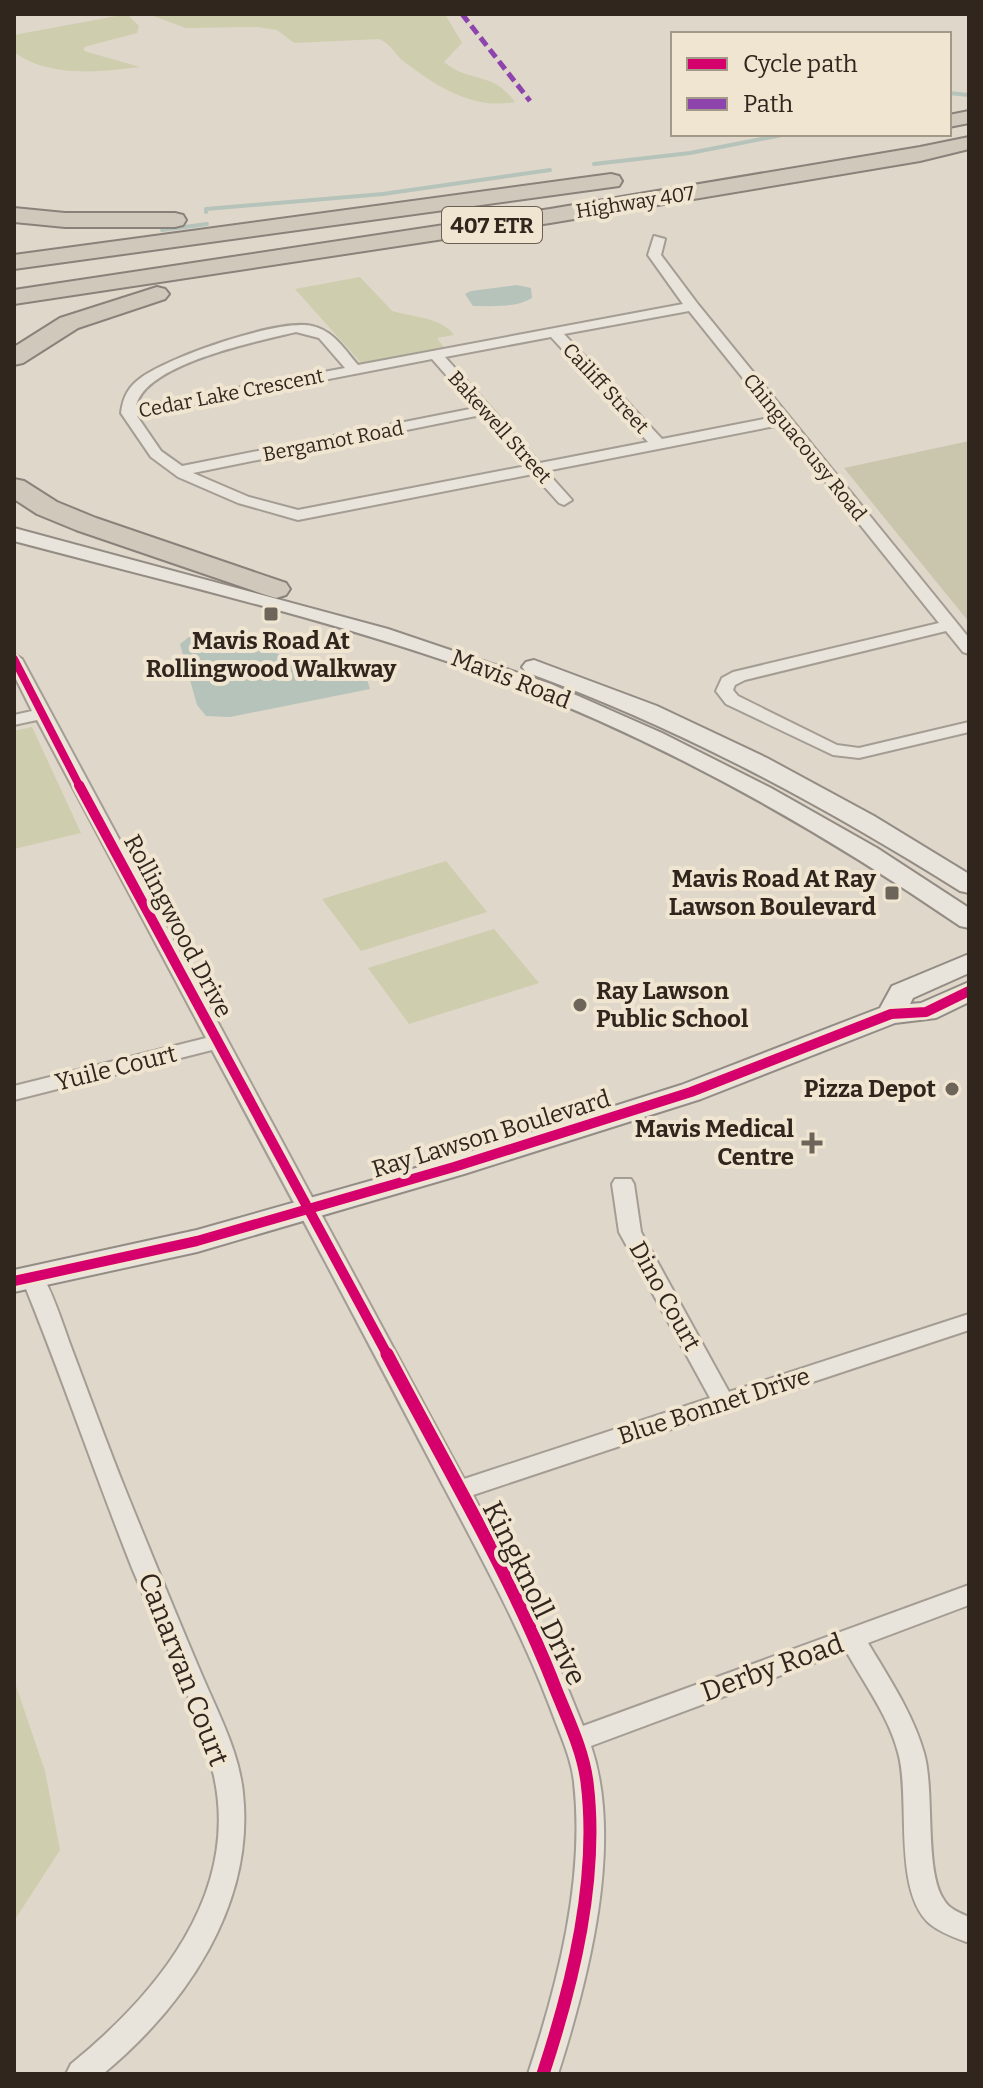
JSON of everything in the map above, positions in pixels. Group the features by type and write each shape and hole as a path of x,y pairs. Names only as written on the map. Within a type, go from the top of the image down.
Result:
{"highway":[{"name":"Highway 407","path":"14,297 550,216 969,143"},
{"name":"Highway 407","path":"14,262 635,178"},
{"path":"14,215 106,221 192,220 535,192"},
{"path":"14,358 69,323 146,297 202,283 364,256 550,216"},
{"path":"14,487 47,508 86,524 276,589"}],"main road":[{"name":"Mavis Road","path":"14,520 360,612 569,679 692,730 880,828 969,885"},
{"name":"Mavis Road","path":"14,534 419,645 542,689 670,745 743,783 885,865 969,920"},
{"name":"Ray Lawson Boulevard","path":"891,1014 902,992 969,963"},
{"name":"Ray Lawson Boulevard","path":"24,1280 197,1241 308,1211 691,1092 821,1044 891,1014 926,1012 969,991"}],"street":[{"name":"Chinguacousy Road","path":"659,239 654,255 692,306 969,649"},
{"name":"Cedar Lake Crescent","path":"692,306 128,413 156,454 181,471 226,493 298,515 783,420"},
{"path":"128,413 127,404 132,393 163,368 296,328 323,332 354,370"},
{"name":"Cailiff Street","path":"554,332 658,444"},
{"name":"Bakewell Street","path":"435,354 564,500"},
{"name":"Bergamot Road","path":"181,471 485,410"},
{"path":"949,625 739,676 728,682 724,691 732,700 845,753 859,753 969,727"},
{"name":"Rollingwood Drive","path":"14,659 308,1211"},
{"path":"14,720 42,714"},
{"name":"Yuile Court","path":"14,1093 217,1042"},
{"name":"Dino Court","path":"623,1184 630,1232 724,1403"},
{"name":"Kingknoll Drive","path":"308,1211 525,1616 576,1740 587,1780 590,1820 586,1874 571,1964 543,2074"},
{"name":"Canarvan Court","path":"24,1280 211,1726 230,1792 230,1855 210,1923 177,1979 147,2015 113,2049 81,2074"},
{"name":"Blue Bonnet Drive","path":"458,1490 969,1322"},
{"name":"Derby Road","path":"576,1740 969,1595"},
{"path":"851,1638 905,1734 912,1755 920,1794 923,1883 931,1906 951,1924 969,1930"}],"green space":[{"path":"127,14 139,26 137,33 84,47 84,51 140,67 75,71 43,66 14,52 14,35"},
{"path":"148,14 445,14 462,43 444,62 463,73 498,85 515,102 485,103 443,88 402,60 379,39 294,43 277,30 257,27 186,28"},
{"path":"360,277 392,311 434,321 448,329 454,335 437,338 445,349 362,364 295,289"},
{"path":"32,727 81,833 14,849 14,731"},
{"path":"446,861 487,912 361,951 322,899"},
{"path":"494,929 539,983 409,1024 368,968"},
{"path":"14,1680 45,1771 60,1850 14,1921"}],"shaded area":[{"path":"517,285 531,288 532,298 511,305 473,306 465,294 471,291"},
{"path":"969,441 969,622 844,468"},
{"path":"203,636 359,673 367,679 370,689 230,717 206,716 197,705 180,644 189,637"}],"waterway":[{"path":"951,93 969,95"},
{"path":"594,164 690,153 777,136"},
{"path":"206,212 206,209 383,194 550,170"},
{"path":"162,230 207,224"}],"marked path":[{"path":"462,14 530,101"}],"cycle path":[{"path":"14,659 118,859 334,1255 505,1579 536,1642 573,1734 587,1781 589,1849 572,1970 543,2074"},
{"path":"14,1281 197,1241 454,1167 691,1092 891,1014 926,1012 969,991"}],"place":[{"name":"Mavis Road At Rollingwood Walkway","path":"271,614"},
{"name":"Mavis Road At Ray Lawson Boulevard","path":"892,893"},
{"name":"Ray Lawson Public School","path":"580,1005"},
{"name":"Pizza Depot","path":"952,1089"},
{"name":"Mavis Medical Centre","path":"812,1143"}]}
